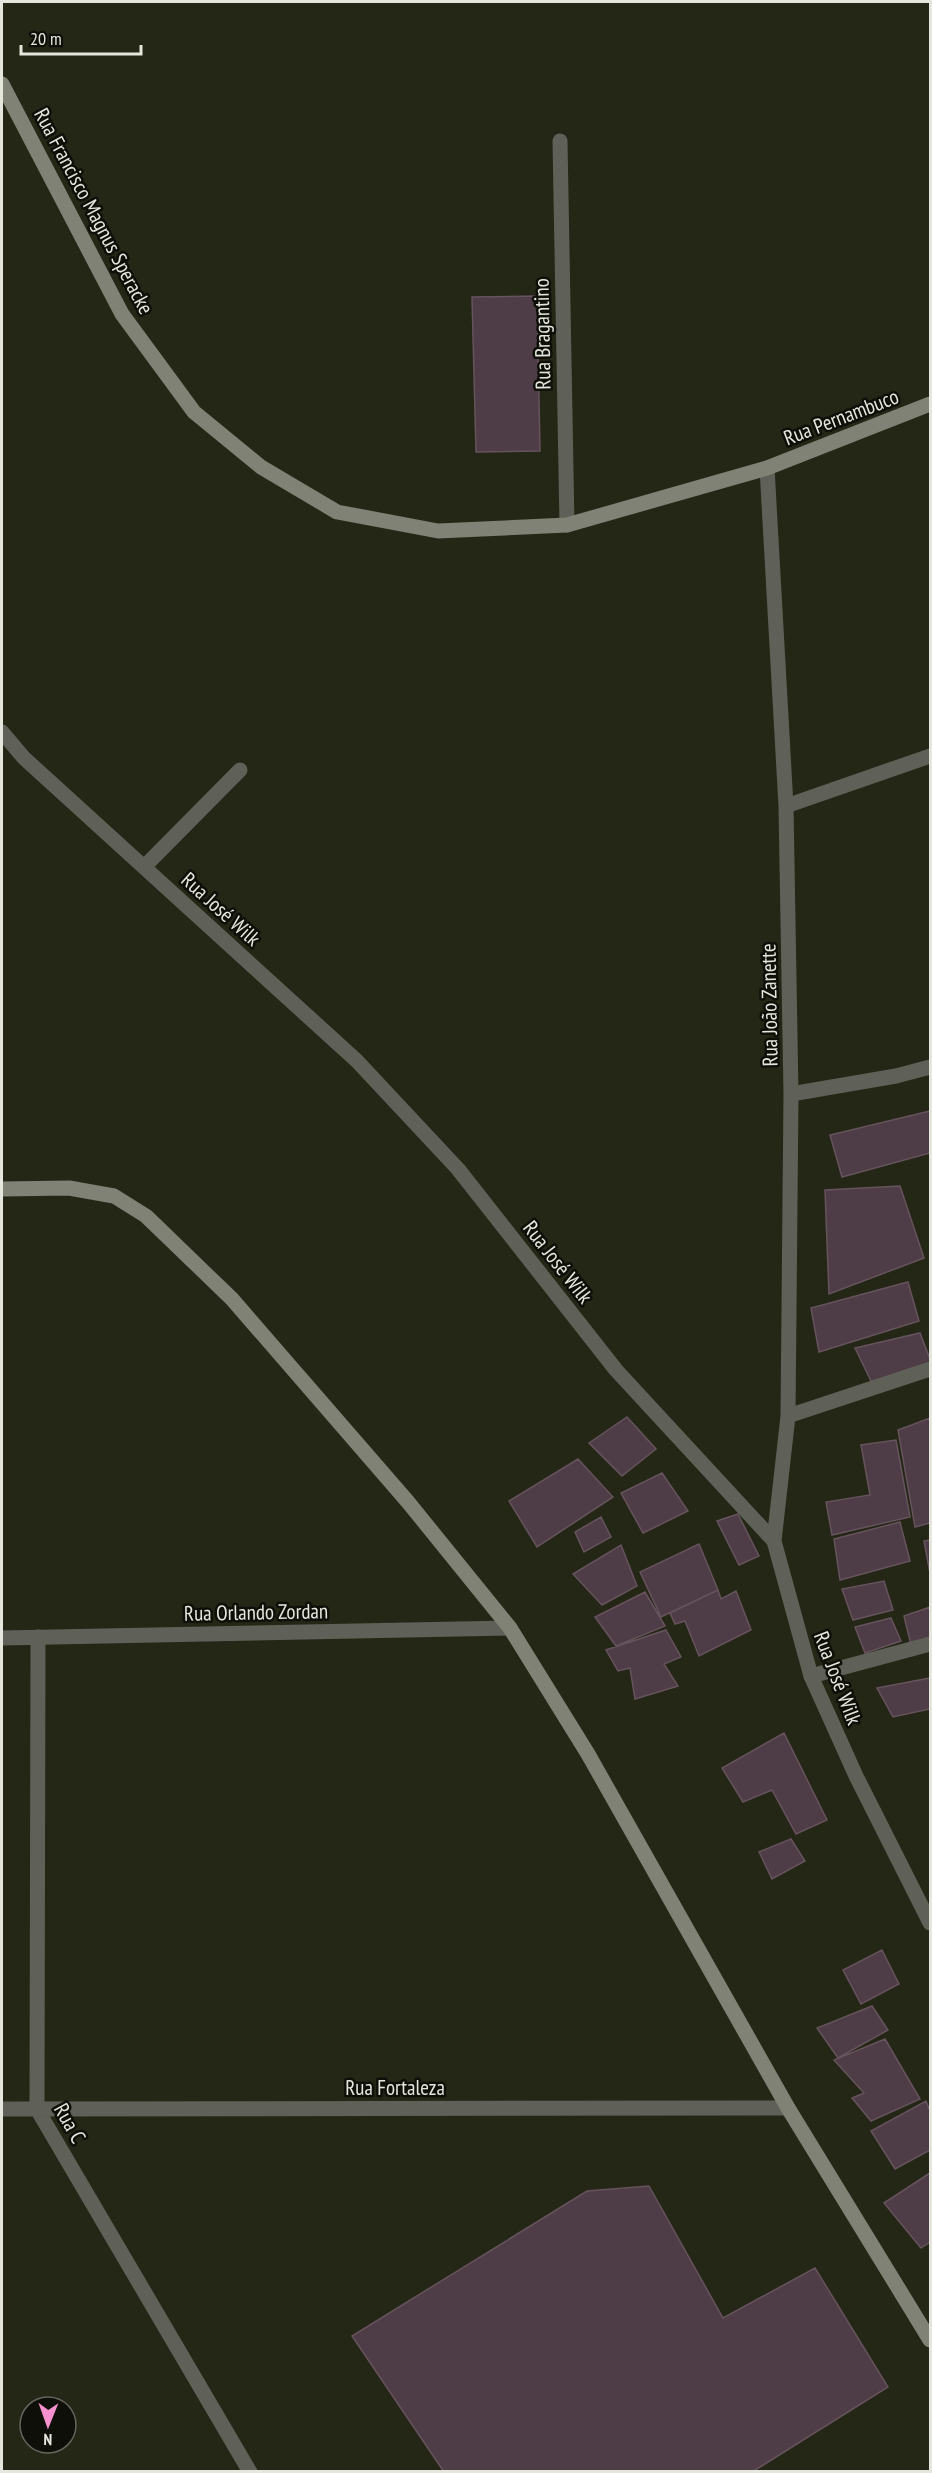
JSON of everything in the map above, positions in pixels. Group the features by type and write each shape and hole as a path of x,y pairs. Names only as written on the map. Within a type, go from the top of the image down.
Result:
{"street":[{"name":"Rua Francisco Magnus Speracke","path":"2,84 122,314 194,412 261,467 337,512 438,531 567,525 767,468"},
{"name":"Rua Bragantino","path":"560,141 567,525"},
{"name":"Rua Pernambuco","path":"767,468 930,404"},
{"name":"Rua João Zanette","path":"767,468 786,806 791,1094 788,1416 774,1541"},
{"name":"Rua José Wilk","path":"2,732 24,758 357,1062 404,1111 458,1169 616,1370 774,1541 811,1676 856,1776 926,1907 930,1923"},
{"path":"786,806 930,756"},
{"path":"144,867 240,770"},
{"path":"791,1094 930,1068"},
{"path":"2,1189 69,1188 114,1196 146,1216 232,1299 408,1502 510,1628 588,1754 788,2108 930,2340"},
{"path":"788,1416 930,1369"},
{"name":"Rua Orlando Zordan","path":"2,1638 510,1628"},
{"name":"Rua C","path":"38,1637 37,2109 250,2472"},
{"path":"811,1676 930,1644"},
{"name":"Rua Fortaleza","path":"2,2109 788,2108"}],"building":[{"path":"537,296 540,451 476,452 472,297"},
{"path":"930,1111 930,1153 842,1177 830,1135"},
{"path":"900,1186 924,1258 829,1294 825,1190"},
{"path":"908,1282 919,1321 819,1352 811,1308"},
{"path":"920,1333 930,1359 930,1369 871,1381 855,1348"},
{"path":"627,1417 656,1449 622,1476 589,1443"},
{"path":"930,1418 930,1523 915,1527 898,1430"},
{"path":"896,1440 910,1517 832,1535 826,1502 870,1495 861,1445"},
{"path":"578,1459 613,1497 537,1547 509,1501"},
{"path":"662,1473 688,1511 643,1533 621,1493"},
{"path":"738,1514 759,1556 739,1565 717,1521"},
{"path":"601,1517 611,1537 584,1552 575,1532"},
{"path":"900,1522 910,1561 840,1580 834,1539"},
{"path":"930,1540 930,1573 924,1541"},
{"path":"699,1544 718,1590 661,1617 640,1572"},
{"path":"621,1545 637,1586 602,1605 573,1574"},
{"path":"884,1581 893,1610 853,1620 842,1589"},
{"path":"718,1590 721,1599 736,1591 751,1630 699,1656 685,1621 675,1624 670,1613"},
{"path":"645,1592 665,1626 616,1646 595,1617"},
{"path":"930,1607 930,1640 911,1645 904,1616"},
{"path":"891,1618 901,1641 865,1653 855,1627"},
{"path":"666,1630 681,1657 664,1664 678,1686 635,1699 630,1668 618,1671 606,1650"},
{"path":"930,1678 930,1709 893,1717 877,1688"},
{"path":"784,1733 827,1820 796,1834 772,1790 743,1802 722,1768"},
{"path":"791,1839 805,1861 772,1879 759,1852"},
{"path":"882,1950 899,1984 861,2004 843,1970"},
{"path":"872,2006 888,2030 838,2058 817,2028"},
{"path":"885,2039 920,2099 871,2121 852,2098 864,2093 834,2060"},
{"path":"926,2101 930,2111 930,2150 895,2169 871,2131"},
{"path":"930,2173 930,2242 921,2248 884,2203"},
{"path":"649,2186 723,2318 815,2268 888,2387 752,2472 444,2472 352,2336 587,2191"}]}
